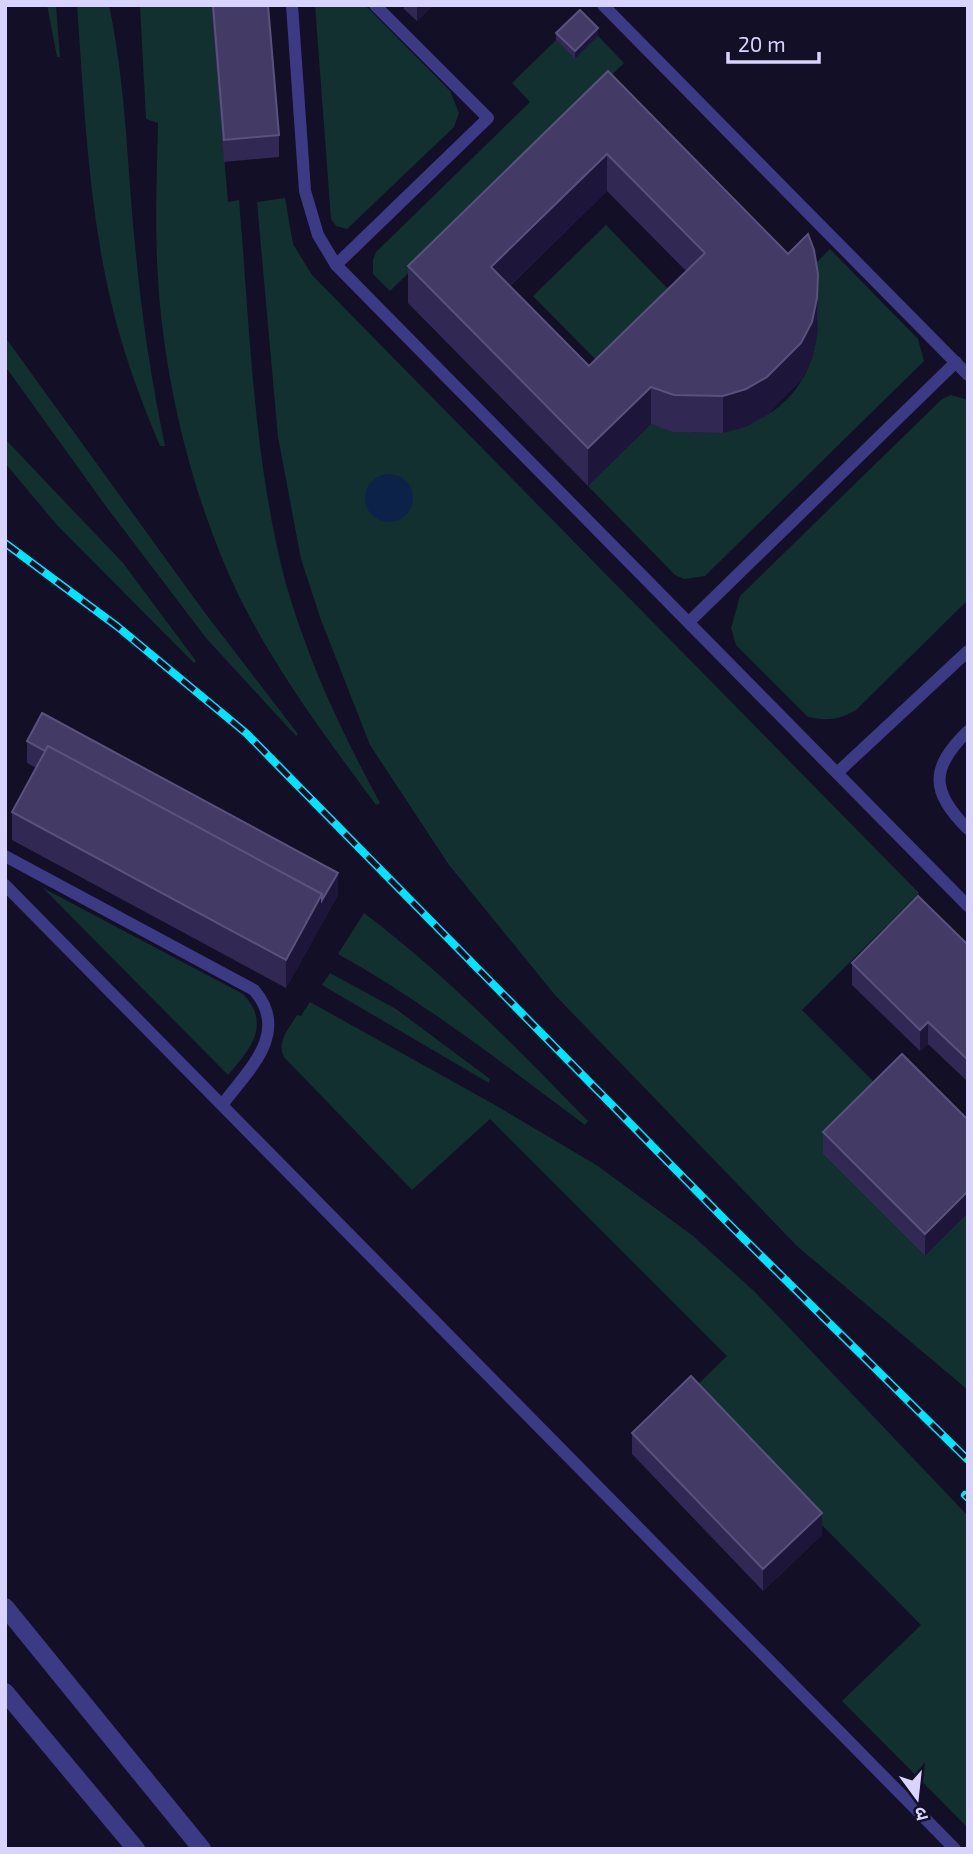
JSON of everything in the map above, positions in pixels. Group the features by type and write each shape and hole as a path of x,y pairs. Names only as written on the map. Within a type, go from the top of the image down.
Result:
{"street":[{"path":"5,1607 202,1849"},
{"path":"5,1692 136,1849"}],"lane":[{"path":"292,5 305,191 318,235 336,265 968,906"},
{"path":"336,265 488,117 375,5"},
{"path":"603,5 968,375"},
{"path":"689,622 956,362"},
{"path":"836,773 968,651"},
{"path":"968,731 947,751 939,772 942,794 952,813 968,829"},
{"path":"5,856 245,984 258,995 268,1016 267,1041 222,1105"},
{"path":"5,885 955,1849"}],"green space":[{"path":"47,5 56,5 60,57 57,57"},
{"path":"77,5 109,5 115,35 143,320 165,446 160,446 129,364 101,255 90,172"},
{"path":"140,5 211,5 228,202 239,200 254,393 266,490 275,537 286,584 315,669 380,803 376,805 305,706 256,629 224,563 194,479 172,391 165,346 157,260 158,123 146,119"},
{"path":"315,5 365,5 450,91 459,113 454,127 347,229 336,226 331,219"},
{"path":"598,36 624,63 390,291 373,274 376,252 530,102 512,83 556,40 575,58"},
{"path":"285,198 293,244 312,275 919,893 802,1010 885,1093 824,1155 924,1255 968,1213 968,1390 798,1247 555,995 449,865 370,745 321,620 301,559 278,437 257,202"},
{"path":"606,225 671,292 599,363 533,296"},
{"path":"830,249 918,339 924,361 705,576 684,579 675,575 588,486 651,424 679,431 733,429 757,420 779,407 797,388 810,364 818,319 808,271"},
{"path":"5,337 205,613 298,734 296,736 206,638 105,505 5,366"},
{"path":"951,395 968,400 968,600 856,710 833,719 808,717 736,645 731,628 740,596 942,399"},
{"path":"5,439 123,563 196,661 194,663 57,525 5,463"},
{"path":"43,888 243,994 252,1005 257,1026 250,1046 228,1075"},
{"path":"364,913 424,961 480,1013 588,1121 585,1125 434,1014 338,954"},
{"path":"330,973 396,1009 490,1079 489,1083 322,985"},
{"path":"310,1002 598,1166 693,1236 755,1292 968,1516 968,1828 842,1701 921,1625 690,1392 727,1356 490,1119 412,1190 284,1057 284,1035 297,1015 301,1016"}],"water":[{"path":"389,474 406,481 413,498 406,515 389,522 372,515 365,498 372,481"}],"building":[{"path":"213,5 268,5 279,135 224,140"},
{"path":"580,10 598,28 575,51 556,33"},
{"path":"608,71 788,254 808,234 818,274 817,298 812,322 801,343 767,377 746,389 723,396 674,395 651,387 588,448 408,266","holes":["607,154 705,253 589,366 491,267"]},
{"path":"42,713 338,873 322,900 322,894 48,746 45,751 27,741"},
{"path":"48,746 322,894 286,960 12,812"},
{"path":"918,896 968,945 968,1060 928,1022 920,1030 852,963"},
{"path":"902,1054 968,1120 968,1191 925,1234 823,1132"},
{"path":"691,1376 822,1513 763,1569 632,1433"}],"railway":[{"path":"5,543 118,627 246,733 733,1228 968,1460"},
{"path":"965,1495 968,1498"}]}
